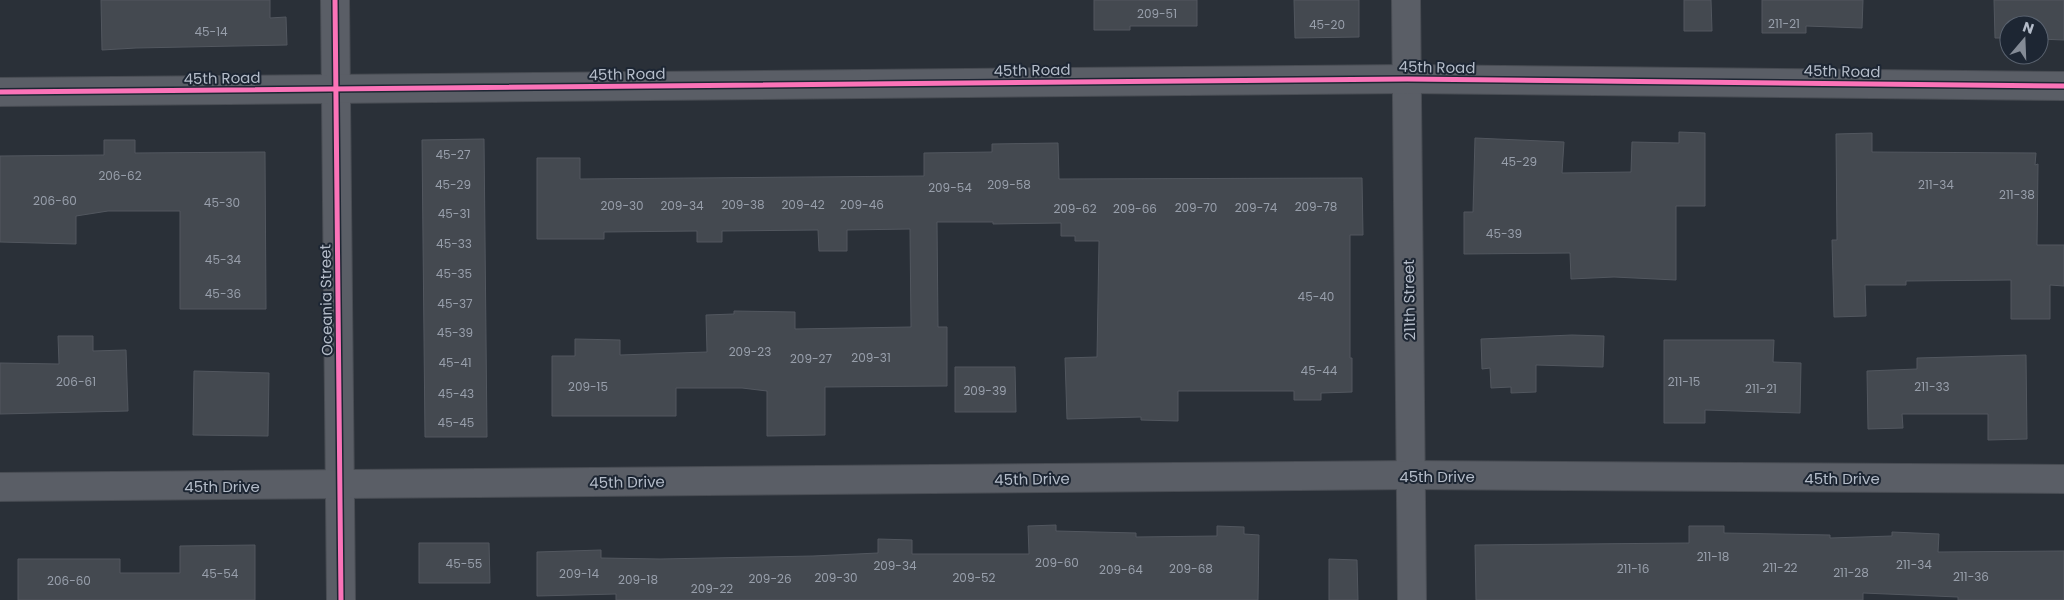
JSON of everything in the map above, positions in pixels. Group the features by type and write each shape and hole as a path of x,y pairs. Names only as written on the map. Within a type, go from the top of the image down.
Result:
{"street":[{"name":"Oceania Street","path":"335,0 341,600"},
{"name":"211th Street","path":"1406,0 1412,600"},
{"name":"45th Road","path":"0,92 1407,79 2064,86"},
{"name":"45th Drive","path":"0,487 1410,475 2064,479"}],"building":[{"path":"101,0 270,0 270,18 286,17 287,45 102,50"},
{"path":"1094,0 1197,0 1197,26 1130,26 1130,30 1094,30"},
{"path":"1294,0 1359,0 1359,37 1295,38"},
{"path":"1684,0 1711,0 1712,31 1684,31"},
{"path":"1762,0 1863,0 1862,28 1806,26 1806,33 1762,33"},
{"path":"1994,0 2064,0 2064,40 2049,39 2049,15 1999,15 1999,38 1995,38"},
{"path":"1679,132 1705,133 1705,206 1676,206 1676,280 1614,277 1571,279 1570,253 1464,254 1464,212 1473,212 1475,138 1564,142 1562,173 1631,172 1632,142 1679,143"},
{"path":"1872,133 1872,152 2036,153 2035,165 2038,164 2037,245 2064,245 2064,286 2050,285 2050,319 2011,319 2011,280 1906,281 1906,285 1865,285 1866,316 1834,317 1832,240 1837,240 1836,134"},
{"path":"484,139 487,437 425,437 422,140"},
{"path":"104,140 135,140 135,153 265,152 266,309 180,309 180,211 108,211 76,216 76,244 0,242 0,156 104,155"},
{"path":"1058,143 1059,179 1362,178 1363,235 1350,235 1350,358 1352,358 1352,392 1321,393 1321,400 1294,400 1294,391 1178,391 1178,421 1141,420 1141,417 1067,419 1065,358 1097,357 1099,241 1075,241 1075,236 1061,236 1061,223 993,224 993,222 937,222 938,327 947,327 947,386 825,387 825,435 767,436 767,391 742,388 676,388 676,416 552,416 552,356 575,356 575,339 620,340 620,355 707,352 706,315 734,314 734,311 795,312 795,329 911,327 910,229 847,230 847,251 819,251 818,230 722,231 722,242 697,242 697,231 604,232 604,239 537,239 537,158 580,158 580,179 924,176 924,153 992,152 992,144"},
{"path":"1572,335 1604,336 1603,367 1536,365 1536,392 1511,393 1511,387 1491,388 1490,368 1482,369 1481,339"},
{"path":"58,336 93,336 93,351 126,350 128,411 0,414 0,363 59,364"},
{"path":"1664,340 1774,340 1773,362 1801,363 1800,413 1705,410 1705,423 1664,423"},
{"path":"2026,355 2027,439 1988,440 1988,414 1902,414 1903,428 1868,429 1867,371 1917,369 1917,358"},
{"path":"955,367 1015,367 1016,412 955,412"},
{"path":"194,371 269,373 268,436 193,435"},
{"path":"1056,525 1056,531 1136,533 1136,537 1217,536 1217,526 1244,527 1244,534 1259,535 1258,600 616,600 616,594 537,596 537,552 601,550 601,558 660,559 813,556 878,553 878,539 912,540 912,554 1029,554 1028,526"},
{"path":"1689,526 1724,526 1724,533 1830,535 1830,538 1892,536 1892,532 1939,534 1938,552 2064,551 2064,600 1958,600 1958,597 1863,593 1863,600 1476,600 1475,545 1689,543"},
{"path":"419,543 489,543 490,583 419,583"},
{"path":"255,545 255,600 18,600 18,559 120,559 120,573 180,573 180,546"},
{"path":"1329,559 1357,560 1358,600 1329,600"}],"cycle path":[{"path":"335,0 341,600"},
{"path":"0,92 1407,79 2064,86"}]}
